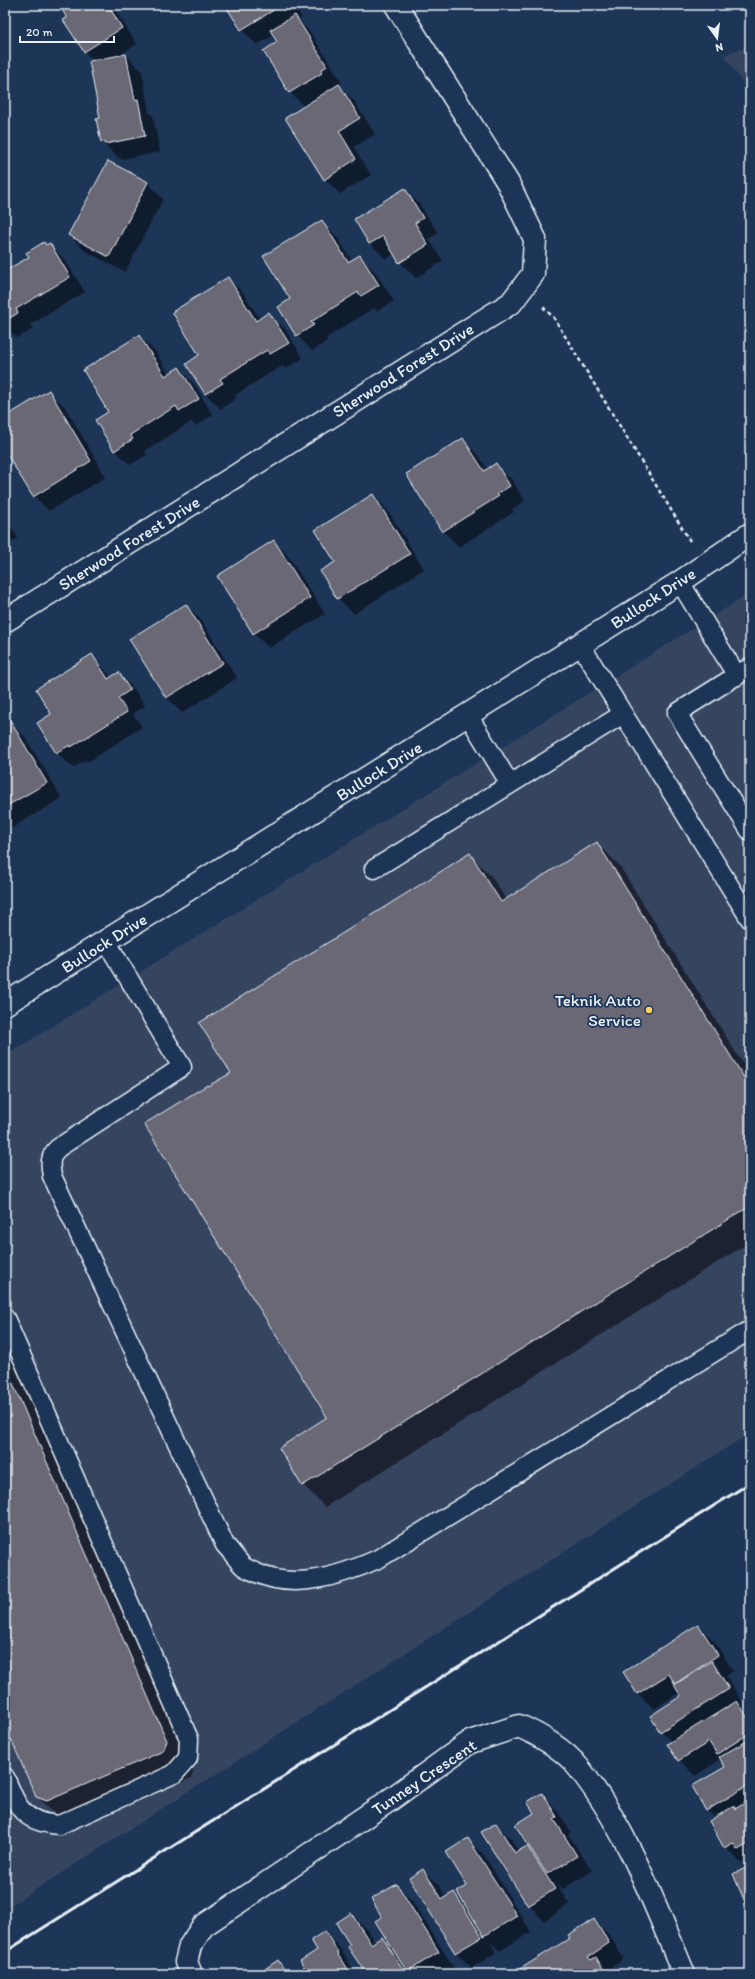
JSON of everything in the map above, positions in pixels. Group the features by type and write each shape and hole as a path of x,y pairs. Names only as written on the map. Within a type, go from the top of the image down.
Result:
{"street":[{"name":"Sherwood Forest Drive","path":"5,621 511,303 533,274 535,239 508,183 396,5"},
{"name":"Bullock Drive","path":"5,1004 680,582 750,534"},
{"name":"Tunney Crescent","path":"191,1974 186,1962 190,1946 202,1926 387,1802 470,1742 519,1726 540,1735 577,1766 619,1827 684,1974"}],"lane":[{"path":"680,582 743,672 677,713 750,831"},
{"path":"580,644 750,919"},
{"path":"374,869 623,714"},
{"path":"468,715 510,784"},
{"path":"106,941 182,1067 58,1148 53,1153 51,1160 52,1176 225,1545 244,1566 269,1578 297,1581 325,1577 354,1570 378,1559 750,1330"},
{"path":"5,1318 189,1739 188,1758 174,1774 58,1825 44,1824 27,1817 15,1799 5,1777"}],"path":[{"path":"523,286 554,318 705,565"}],"shaded area":[{"path":"750,45 750,94 724,55"},
{"path":"750,593 750,1433 5,1909 5,1056"}],"building":[{"path":"59,5 108,5 122,28 84,52 63,20 67,18"},
{"path":"225,5 282,5 241,30"},
{"path":"295,15 327,66 321,70 322,73 289,93 263,51 277,42 270,30"},
{"path":"126,54 135,100 138,99 145,136 105,144 105,141 101,142 96,119 100,118 89,61"},
{"path":"339,84 360,118 339,131 356,159 324,180 285,118"},
{"path":"108,161 148,182 109,257 68,235"},
{"path":"405,188 423,218 415,223 428,245 399,263 383,236 369,244 354,219"},
{"path":"322,220 348,262 360,255 379,285 361,296 358,292 311,322 314,325 296,336 278,307 290,299 263,256"},
{"path":"44,242 46,245 50,243 70,277 16,309 18,313 5,321 5,271 29,257 26,253"},
{"path":"228,277 256,321 269,312 289,343 270,354 267,350 220,379 223,383 205,394 186,364 199,355 172,312"},
{"path":"139,335 165,376 179,367 199,399 179,411 176,406 130,435 133,439 114,451 95,420 108,412 83,370"},
{"path":"49,390 91,461 33,497 5,451 5,417"},
{"path":"463,438 484,471 496,463 510,486 497,494 499,496 442,532 406,474"},
{"path":"373,494 410,554 337,599 320,571 335,562 315,530"},
{"path":"274,540 310,598 253,634 217,576"},
{"path":"186,604 223,663 166,698 129,639"},
{"path":"92,654 108,679 119,672 130,690 118,698 127,712 71,747 70,745 56,753 37,723 51,714 36,689"},
{"path":"10,720 47,783 5,807 5,723"},
{"path":"597,842 750,1087 750,1206 302,1486 279,1448 327,1417 144,1124 207,1085 208,1086 231,1073 199,1023 470,853 501,902"},
{"path":"5,1365 167,1741 163,1751 47,1801 36,1797 5,1725"},
{"path":"698,1624 718,1655 675,1684 669,1674 637,1694 623,1672"},
{"path":"712,1661 729,1689 660,1732 650,1716 681,1696 674,1685"},
{"path":"737,1701 750,1721 750,1733 717,1754 709,1742 678,1761 667,1744"},
{"path":"750,1739 750,1784 706,1811 692,1786 725,1767 719,1757"},
{"path":"542,1793 557,1817 554,1819 577,1856 547,1874 515,1825 534,1813 527,1802"},
{"path":"750,1800 750,1843 738,1850 733,1843 724,1848 709,1821 734,1806 735,1809"},
{"path":"496,1823 515,1853 527,1846 555,1889 528,1906 481,1832"},
{"path":"468,1838 517,1916 484,1936 457,1892 467,1886 446,1852"},
{"path":"750,1866 750,1900 745,1902 733,1874"},
{"path":"423,1869 442,1899 454,1892 482,1937 455,1953 409,1878"},
{"path":"397,1884 439,1952 407,1972 375,1921 382,1917 371,1899"},
{"path":"351,1913 371,1944 382,1937 406,1974 366,1974 348,1947 350,1945 336,1923"},
{"path":"594,1919 609,1943 588,1957 591,1960 596,1957 606,1974 523,1974 520,1969 570,1938 568,1935"},
{"path":"325,1931 350,1974 308,1974 300,1961 317,1950 311,1940"},
{"path":"278,1960 287,1974 263,1974 262,1971"}],"railway":[{"path":"5,1952 750,1483"}],"place":[{"name":"Teknik Auto Service","path":"649,1010"}]}
